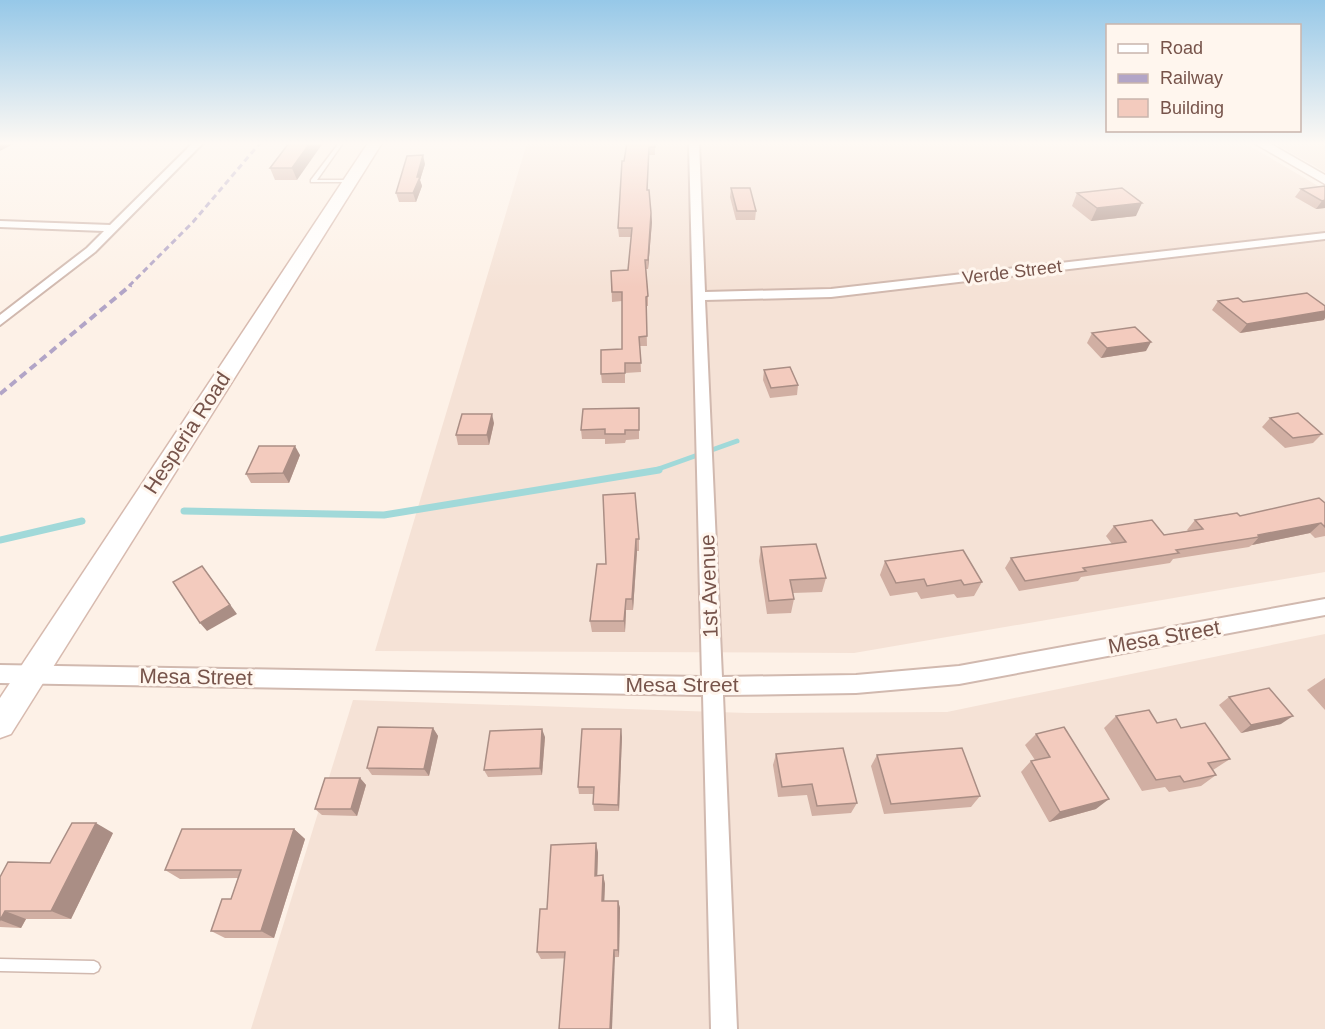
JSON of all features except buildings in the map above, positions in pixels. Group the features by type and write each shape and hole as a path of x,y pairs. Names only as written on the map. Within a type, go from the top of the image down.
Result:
{"main road":[{"name":"Hesperia Road","path":"0,724 344,191"}],"street":[{"path":"0,321 75,263 151,191"},
{"name":"1st Avenue","path":"696,191 724,1029"},
{"path":"0,225 114,228"},
{"name":"Verde Street","path":"699,296 831,293 1325,236"},
{"name":"Mesa Street","path":"0,674 712,686 831,684 959,675 1325,607"}],"lane":[{"path":"0,965 94,967"}],"shaded area":[{"path":"513,191 1325,191 1325,572 854,653 375,651"},
{"path":"1325,634 1325,1029 251,1029 353,700 747,713 947,712"}],"waterway":[{"path":"653,471 737,441"},
{"path":"653,471 659,470"},
{"path":"184,511 384,515 653,471"},
{"path":"0,540 82,521"}],"railway":[{"path":"129,286 193,222 219,191"},
{"path":"0,394 131,285"}]}
